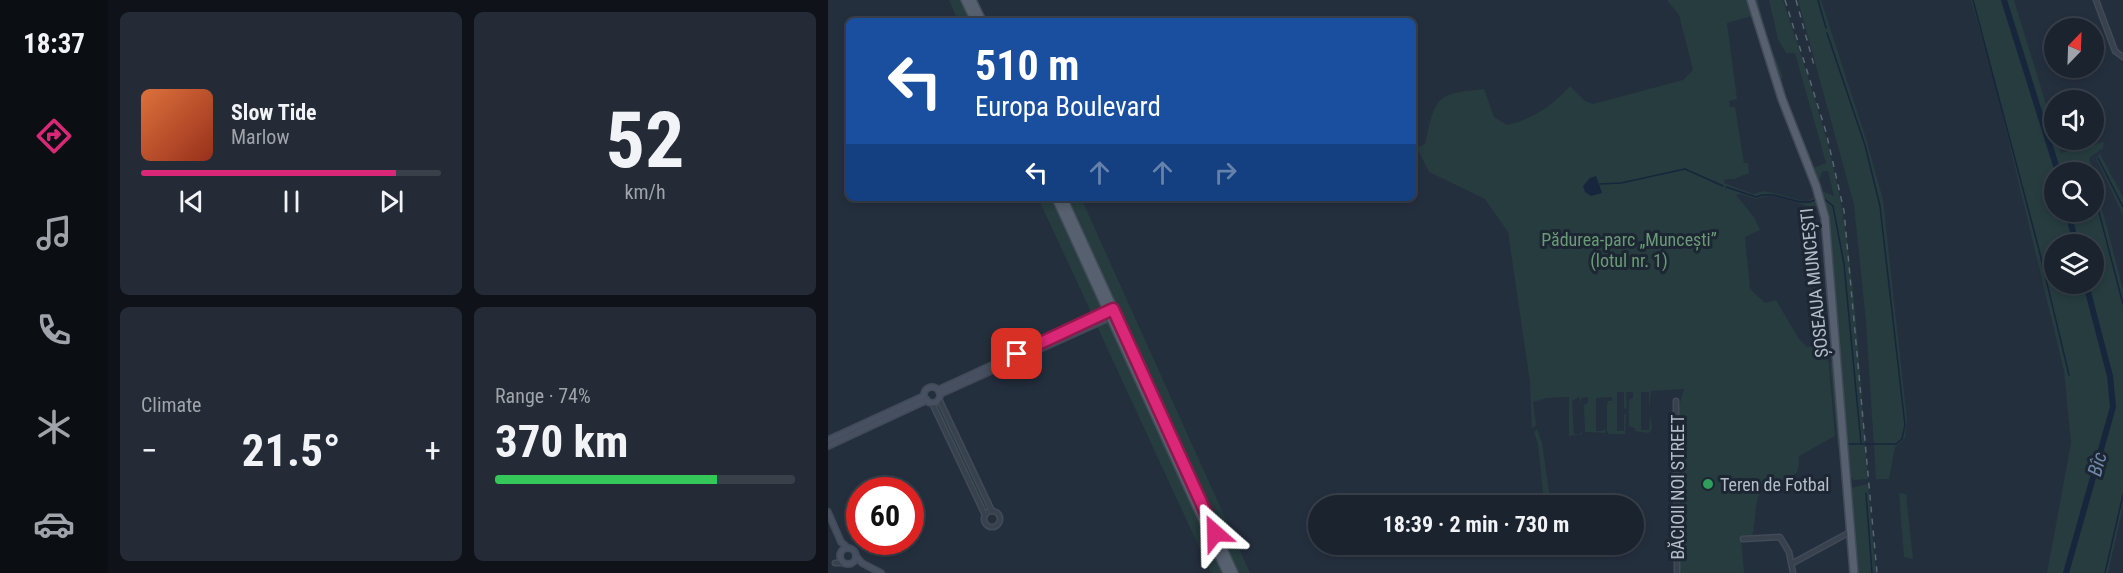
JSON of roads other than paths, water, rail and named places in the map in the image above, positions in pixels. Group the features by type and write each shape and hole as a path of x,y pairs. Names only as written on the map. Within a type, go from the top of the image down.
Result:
{"main road":[{"path":"965,0 974,18"},
{"path":"972,0 981,18"},
{"name":"ȘOSEAUA MUNCEȘTI","path":"1751,0 1783,103 1822,206 1828,240 1854,573"},
{"path":"1057,201 1234,573"},
{"path":"1064,201 1227,573"}],"street":[{"path":"2096,0 2115,51 2123,57"},
{"path":"828,446 1112,313"},
{"path":"927,388 939,394 992,512 999,518 995,526 986,524 985,515 928,400 927,388"},
{"path":"828,440 928,400"},
{"name":"BĂCIOII NOI STREET","path":"1676,401 1677,573"},
{"path":"828,512 846,546"},
{"path":"985,515 992,512"},
{"path":"1793,563 1850,532"},
{"path":"1743,540 1780,537 1787,546 1793,563 1793,573"},
{"path":"842,542 841,554 844,563 862,563"},
{"path":"841,554 846,550"},
{"path":"852,563 856,556 862,563 881,573"}],"water":[{"path":"1596,176 1602,193 1591,196 1585,192 1583,186 1590,178"}],"waterway":[{"path":"1818,0 1826,28"},
{"path":"1973,0 2039,250 2069,375"},
{"name":"Bîc","path":"2004,0 2055,162"},
{"path":"1827,33 1865,145 1880,206 1905,425 1902,439 1896,444 1847,444"},
{"path":"2098,158 2123,207"},
{"path":"1600,184 1621,183 1685,169 1723,186"},
{"path":"1726,187 1756,197 1772,195 1802,202 1815,200"},
{"path":"1822,197 1833,206 1844,264 1861,443"},
{"name":"Bîc","path":"2070,222 2074,234"},
{"path":"2102,222 2123,304"},
{"name":"Bîc","path":"2066,573 2113,407 2110,376 2089,294"},
{"path":"1866,493 1872,573"},
{"path":"2105,573 2123,495"}],"railway":[{"path":"1785,0 1826,132 1844,211 1877,573"},
{"path":"1796,0 1815,69"}],"place":[{"name":"Teren de Fotbal","path":"1708,484"}],"park label":[{"name":"Pădurea-parc „Muncești” (lotul nr. 1)","path":"1629,249"}]}
